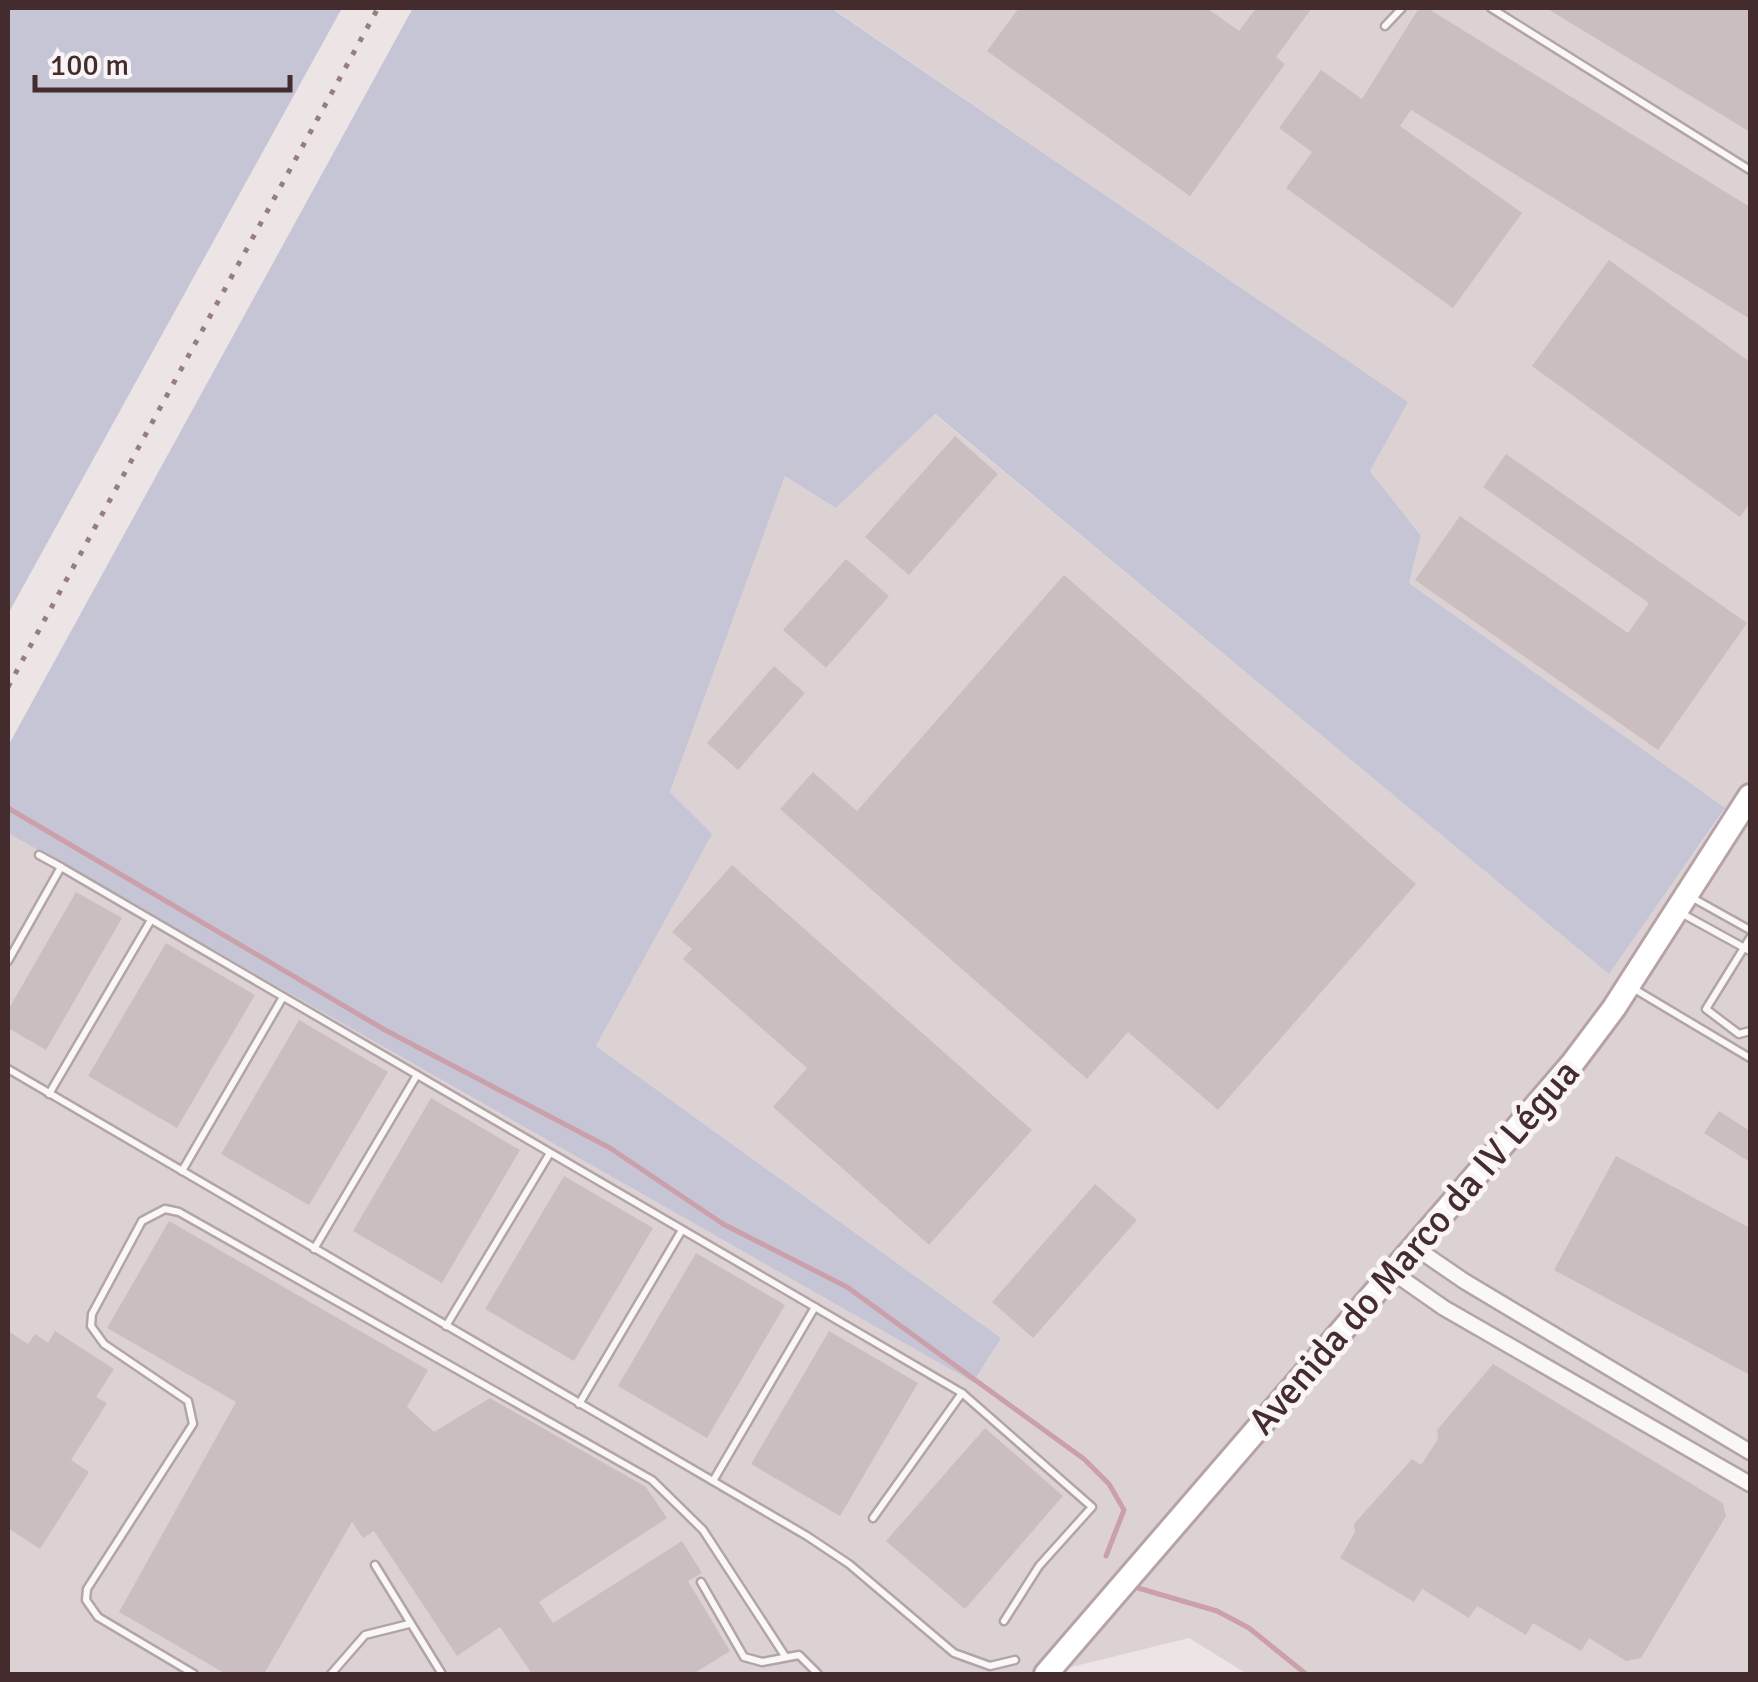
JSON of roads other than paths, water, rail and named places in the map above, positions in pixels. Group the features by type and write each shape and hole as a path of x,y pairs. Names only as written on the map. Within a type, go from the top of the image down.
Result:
{"main road":[{"name":"Avenida do Marco da IV Légua","path":"1046,1674 1560,1079 1629,985 1750,796"}],"street":[{"path":"1413,1246 1464,1281 1750,1452"},
{"path":"1392,1271 1444,1308 1750,1484"}],"lane":[{"path":"1385,26 1402,8"},
{"path":"1491,8 1750,170"},
{"path":"39,855 962,1393 1092,1507 1040,1566 1004,1622"},
{"path":"8,961 61,868"},
{"path":"1680,902 1750,930"},
{"path":"1680,902 1748,949"},
{"path":"50,1094 151,920"},
{"path":"1750,938 1748,949 1706,1009 1739,1034 1750,1031"},
{"path":"1629,985 1750,1058"},
{"path":"182,1171 283,997"},
{"path":"8,1069 840,1558 954,1653 990,1666 1015,1660"},
{"path":"314,1248 417,1075"},
{"path":"446,1326 550,1152"},
{"path":"194,1674 98,1617 86,1600 87,1590 193,1424 188,1401 104,1344 91,1326 92,1314 142,1221 166,1209 179,1212 652,1480 703,1530 786,1656"},
{"path":"580,1404 682,1230"},
{"path":"712,1481 815,1307"},
{"path":"873,1518 962,1393"},
{"path":"375,1565 442,1674"},
{"path":"701,1582 744,1657 762,1662 799,1655 818,1674"},
{"path":"331,1674 364,1635 409,1624"}],"waterway":[{"path":"8,808 385,1030 610,1148 723,1224 847,1287 1084,1459 1109,1484 1124,1510 1106,1556"},
{"path":"1138,1588 1217,1611 1249,1628 1306,1674"}],"railway":[{"path":"8,687 378,8"}]}
